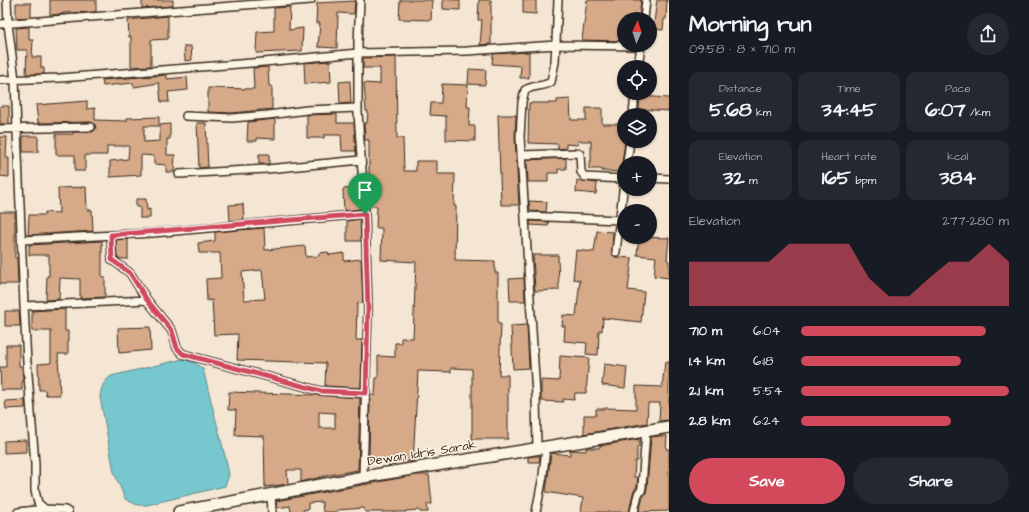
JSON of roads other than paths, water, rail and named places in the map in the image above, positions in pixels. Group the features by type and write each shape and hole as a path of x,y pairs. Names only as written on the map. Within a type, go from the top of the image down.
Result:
{"main road":[{"name":"Dewan Idris Sarak","path":"179,512 363,477 669,427"}],"street":[{"path":"7,0 8,24 15,80 24,306 35,464 35,491 38,503 45,509"},
{"path":"0,24 311,0"},
{"path":"360,0 358,108 365,214 368,308 363,477"},
{"path":"536,512 543,476 542,448 536,394 520,137 523,96 525,90 529,87 546,85 551,82 555,62 558,0"},
{"path":"645,12 646,0"},
{"path":"0,80 264,62 358,53 467,51 556,45 617,45"},
{"path":"186,116 232,118 307,110 358,108"},
{"path":"0,129 91,127"},
{"path":"521,155 578,153 580,154 581,172 585,177 617,179"},
{"path":"179,174 267,169 361,160"},
{"path":"657,178 669,179"},
{"path":"22,240 111,235 365,214"},
{"path":"525,216 617,220"},
{"path":"111,235 112,260 130,273 147,300 172,331 177,348 183,354 321,391 366,393"},
{"path":"616,252 617,241"},
{"path":"24,306 147,300"},
{"path":"634,512 638,494 641,491 642,486 646,431"},
{"path":"271,494 272,512"},
{"path":"18,512 45,509 65,510 68,512"}],"water":[{"path":"183,359 195,363 203,369 229,475 225,486 147,505 137,505 125,499 114,472 100,397 102,388 104,383 111,376"}]}
